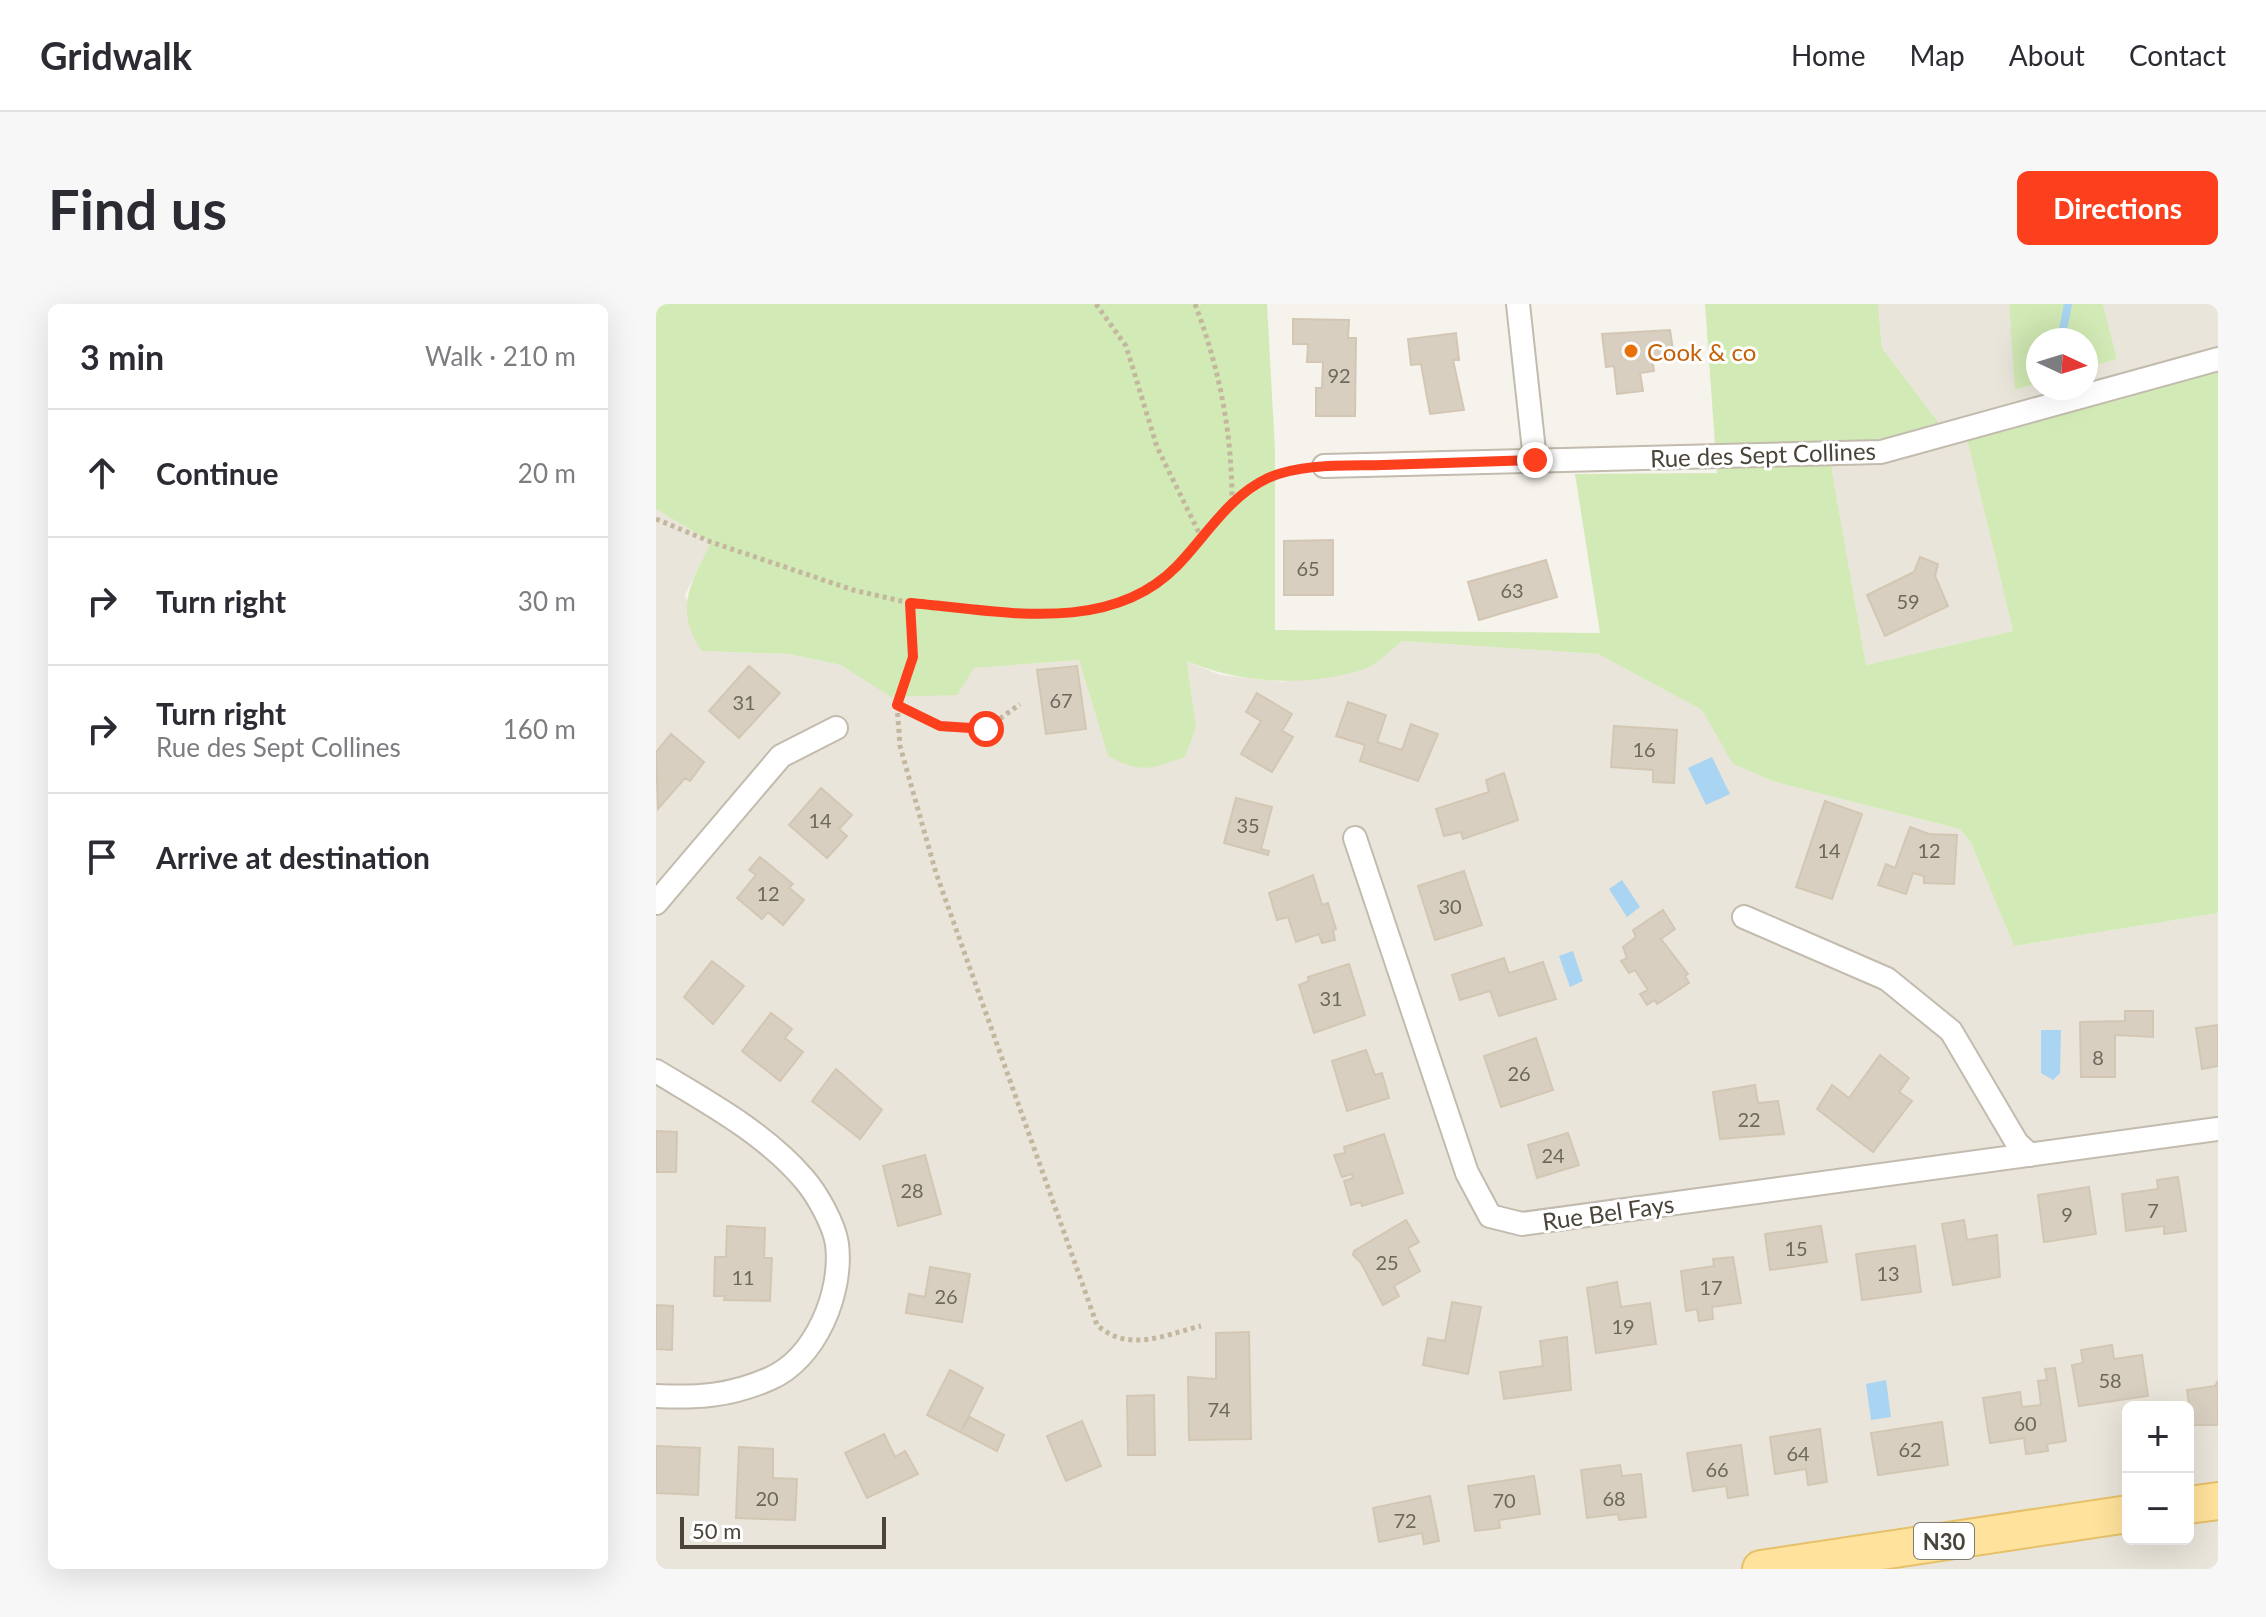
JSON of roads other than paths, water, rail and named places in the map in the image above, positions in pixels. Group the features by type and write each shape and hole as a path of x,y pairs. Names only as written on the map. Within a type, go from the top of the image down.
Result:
{"main road":[{"path":"2194,1504 2218,1501"},
{"name":"N30","path":"1761,1569 2122,1515"}],"street":[{"path":"1518,304 1535,460"},
{"name":"Rue des Sept Collines","path":"1324,466 1881,452 2218,359"},
{"path":"656,903 781,756 836,728"},
{"name":"Rue Bel Fays","path":"1355,838 1467,1173 1478,1200 1490,1216 1522,1224 2218,1129"},
{"path":"1744,917 1887,979 1951,1031 2017,1143 2030,1155"},
{"path":"656,1071 721,1110 795,1170 817,1200 837,1242 837,1273 829,1308 816,1336 795,1362 771,1378 708,1398 656,1396"}],"water":[{"path":"1712,757 1730,794 1706,805 1688,768"},
{"path":"1622,880 1640,907 1627,917 1609,889"},
{"path":"1573,951 1583,981 1570,987 1559,956"},
{"path":"2041,1030 2061,1030 2060,1073 2053,1080 2041,1073"},
{"path":"1886,1380 1891,1417 1871,1420 1866,1384"}],"waterway":[{"path":"2063,328 2068,304"}],"place":[{"name":"Cook & co","path":"1631,351"}]}
